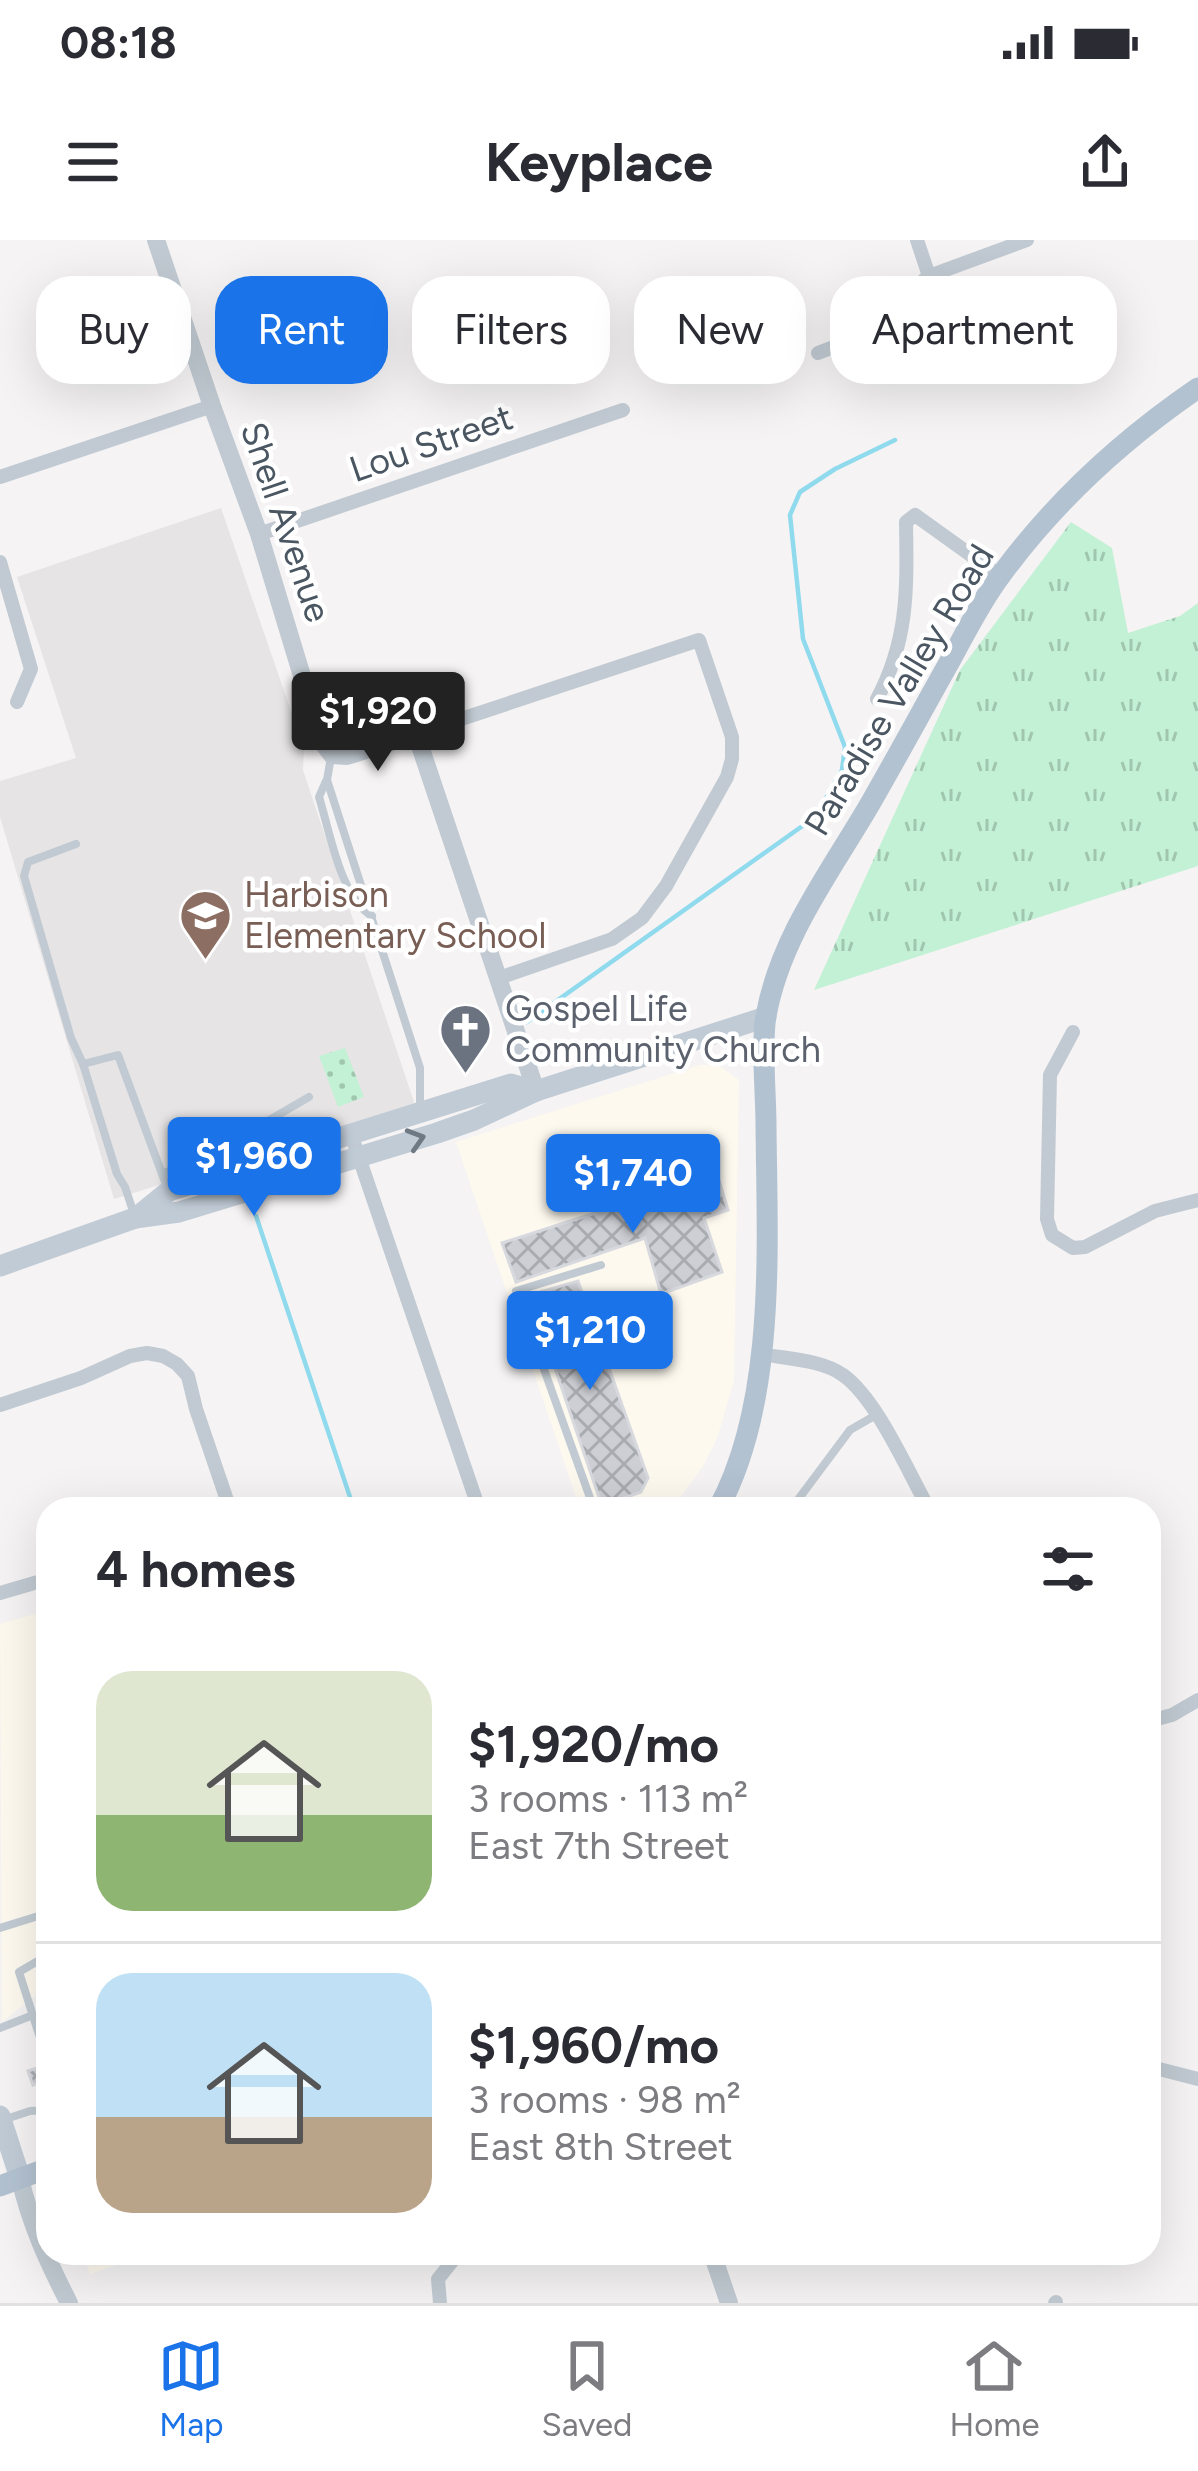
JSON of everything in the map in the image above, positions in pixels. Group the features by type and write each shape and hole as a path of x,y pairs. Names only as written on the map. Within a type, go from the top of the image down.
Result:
{"main road":[{"name":"Paradise Valley Road","path":"723,1497 746,1446 762,1354 766,1017 802,916 1000,576 1089,474 1145,424 1198,388"},
{"path":"0,1266 135,1218 178,1213 474,1120 536,1091 766,1017"},
{"path":"135,1218 166,1182 351,1134 511,1084 536,1091"},
{"path":"1,2118 10,2182"}],"street":[{"name":"Shell Avenue","path":"156,240 259,534 322,742 332,755"},
{"path":"916,240 929,276 1027,240"},
{"path":"818,353 830,348"},
{"path":"0,477 212,406"},
{"name":"Lou Street","path":"259,534 623,410"},
{"path":"877,699 899,648 907,598 909,517 915,515 1000,576"},
{"path":"0,562 31,669 17,702"},
{"path":"332,755 346,756 699,640 732,737 732,759 727,777 666,886 642,918 612,939 499,978"},
{"path":"416,734 536,1091"},
{"path":"1073,1032 1051,1075 1047,1219 1052,1235 1073,1248 1085,1246 1155,1210 1198,1199"},
{"path":"351,1134 475,1497"},
{"path":"762,1354 842,1374 865,1397 921,1497"},
{"path":"0,1405 130,1356 163,1356 188,1376 226,1497"},
{"path":"0,1593 36,1582"},
{"path":"1161,1717 1198,1700"},
{"path":"1161,2070 1198,2079"},
{"path":"10,2182 36,2233"},
{"path":"49,2265 69,2303"},
{"path":"440,2303 439,2279 450,2265"},
{"path":"716,2265 729,2303"}],"lane":[{"path":"332,755 327,780 420,1068 420,1114"},
{"path":"76,844 28,862 24,876 71,1038 135,1218"},
{"path":"83,1064 118,1055 166,1182 309,1097"},
{"path":"590,1497 516,1292 601,1265"},
{"path":"800,1497 850,1430 876,1415"},
{"path":"0,1928 36,1917"},
{"path":"36,1962 19,1972 36,2025"},
{"path":"0,2028 33,2015"},
{"path":"1,2118 36,2111"}],"shaded area":[{"name":"Harbison Elementary School","path":"221,508 304,749 303,770 415,1105 114,1199 0,817 0,781 76,758 17,577"},
{"path":"700,1065 718,1065 739,1080 734,1380 717,1439 681,1497 576,1497 456,1142"},
{"path":"36,1614 36,1995 2,2022 0,1624"},
{"path":"87,2265 116,2265 90,2274"}],"green space":[{"path":"1071,522 1112,548 1128,633 1180,616 1198,603 1198,866 814,990 960,670"},
{"path":"345,1048 364,1097 338,1107 319,1056"}],"building":[{"path":"717,1174 728,1210 704,1218 722,1272 661,1294 645,1238 516,1282 502,1243 595,1213 590,1202 606,1195 612,1209"},
{"path":"578,1281 648,1478 641,1492 599,1497 530,1295"}],"waterway":[{"path":"527,1022 815,817 842,770 845,747 803,639 790,515 800,492 895,440"},
{"path":"256,1216 350,1497"}],"place":[{"name":"Harbison Elementary School","path":"205,961"},
{"name":"Gospel Life Community Church","path":"466,1075"}]}
